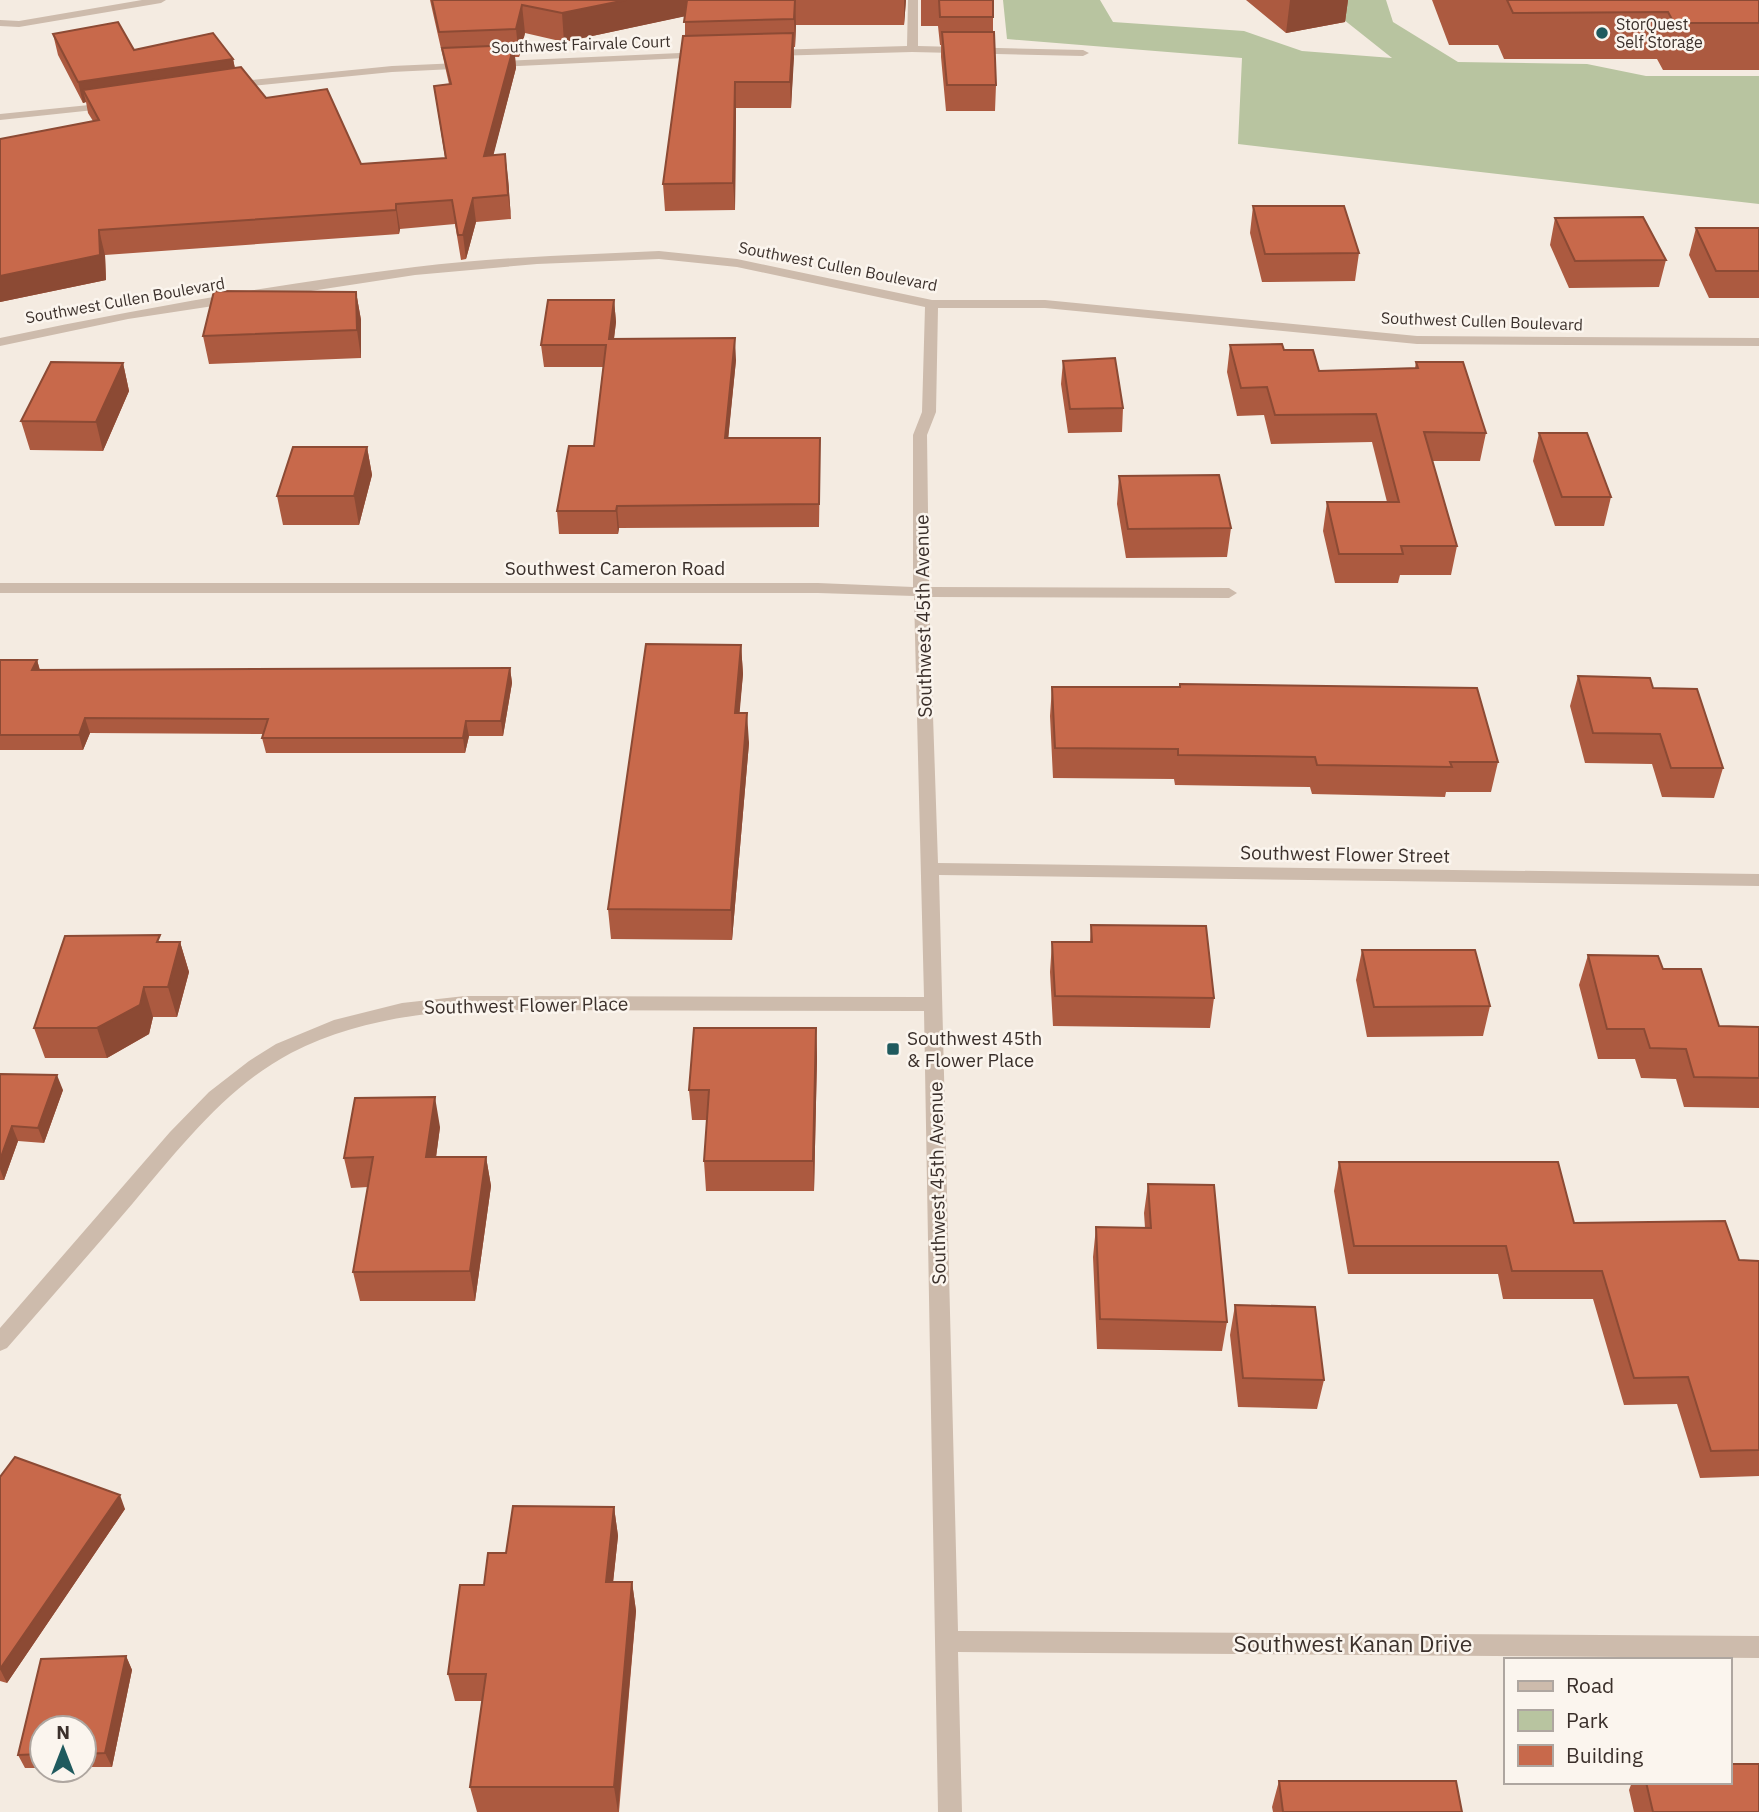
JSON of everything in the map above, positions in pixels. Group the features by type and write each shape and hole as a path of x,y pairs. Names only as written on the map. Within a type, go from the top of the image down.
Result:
{"street":[{"path":"0,23 19,24 161,0"},
{"path":"912,49 913,0"},
{"path":"0,36 19,24"},
{"path":"761,53 912,49 1083,53"},
{"name":"Southwest Fairvale Court","path":"220,87 402,68 720,54"},
{"path":"0,117 129,103"},
{"name":"Southwest Cullen Boulevard","path":"0,342 128,315 415,271 659,255 737,262 932,304 1058,305 1417,340 1759,342"},
{"name":"Southwest 45th Avenue","path":"932,304 929,412 920,435 921,592 930,869 950,1812"},
{"name":"Southwest Cameron Road","path":"0,587 818,588 921,592 1229,593"},
{"name":"Southwest Flower Street","path":"930,869 1759,880"},
{"name":"Southwest Flower Place","path":"0,1342 195,1119 231,1084 283,1049 320,1031 374,1014 414,1006 465,1003 933,1004"},
{"name":"Southwest Kanan Drive","path":"947,1641 1759,1647"}],"green space":[{"path":"1003,0 1100,0 1113,22 1244,31 1302,51 1392,58 1319,0 1386,0 1393,22 1458,62 1587,64 1646,76 1759,76 1759,204 1238,144 1242,58 1007,39"}],"building":[{"path":"432,0 626,0 562,13 522,5 516,29 439,32"},
{"path":"687,0 795,0 794,19 684,22"},
{"path":"939,0 993,0 993,17 940,17"},
{"path":"1507,0 1759,0 1759,23 1674,23 1668,12 1513,13"},
{"path":"118,22 134,50 213,33 233,59 78,82 53,34"},
{"path":"942,32 994,32 996,85 947,85"},
{"path":"793,33 790,82 735,82 733,183 663,184 683,36"},
{"path":"514,45 484,156 505,154 508,195 473,198 463,235 458,235 452,200 396,204 396,210 99,230 100,255 0,276 0,139 99,120 83,90 241,67 266,98 327,89 361,164 446,158 434,86 451,84 442,48"},
{"path":"1253,206 1344,206 1359,253 1265,254"},
{"path":"1643,217 1666,260 1575,261 1555,218"},
{"path":"1696,228 1759,228 1759,271 1716,271"},
{"path":"214,291 356,292 357,330 203,336"},
{"path":"548,300 614,300 609,339 735,338 725,438 820,438 819,504 617,506 616,511 557,511 569,446 594,446 606,345 541,345"},
{"path":"1282,344 1284,350 1313,350 1319,371 1418,368 1416,362 1463,362 1486,433 1424,432 1457,546 1401,546 1403,554 1339,554 1327,502 1399,502 1376,414 1275,415 1267,387 1241,388 1230,345"},
{"path":"1115,358 1123,408 1070,409 1063,361"},
{"path":"51,362 123,363 96,422 21,421"},
{"path":"1539,433 1587,433 1611,497 1562,497"},
{"path":"293,447 367,447 354,496 277,496"},
{"path":"1219,475 1231,528 1128,529 1119,476"},
{"path":"646,644 741,645 735,713 747,713 731,910 608,909"},
{"path":"0,660 37,660 32,670 510,668 501,721 466,721 463,738 262,738 268,719 85,718 79,735 0,735"},
{"path":"1578,676 1650,678 1653,688 1697,689 1723,768 1671,768 1660,734 1593,733"},
{"path":"1180,684 1477,688 1498,762 1450,762 1452,767 1317,765 1315,757 1178,755 1178,749 1055,748 1052,687 1180,687"},
{"path":"1091,925 1206,926 1214,998 1055,996 1052,942 1092,942"},
{"path":"160,935 157,942 180,942 168,987 144,987 140,1005 97,1028 34,1028 65,936"},
{"path":"1362,950 1475,950 1490,1006 1374,1007"},
{"path":"1588,955 1658,956 1663,969 1701,969 1719,1026 1759,1027 1759,1078 1694,1077 1686,1049 1650,1048 1644,1029 1607,1029"},
{"path":"694,1028 816,1028 813,1161 704,1161 709,1090 689,1090"},
{"path":"0,1074 57,1075 38,1128 12,1126 0,1160"},
{"path":"435,1097 426,1157 486,1157 470,1271 353,1272 373,1157 344,1158 355,1098"},
{"path":"1339,1162 1558,1162 1574,1223 1725,1221 1739,1260 1759,1261 1759,1450 1711,1451 1688,1377 1634,1378 1602,1271 1512,1271 1506,1246 1354,1246"},
{"path":"1148,1184 1214,1185 1227,1322 1100,1319 1096,1227 1151,1228"},
{"path":"1235,1305 1315,1307 1324,1380 1243,1378"},
{"path":"15,1457 120,1495 0,1669 0,1477"},
{"path":"513,1506 614,1507 606,1582 632,1582 614,1787 470,1787 486,1674 448,1674 460,1585 484,1585 488,1553 506,1553"},
{"path":"126,1656 105,1753 98,1753 98,1714 28,1714 28,1755 18,1755 41,1659"},
{"path":"1731,1764 1759,1764 1759,1812 1653,1812 1646,1784 1731,1784"},
{"path":"1279,1781 1456,1781 1462,1812 1283,1812"}],"place":[{"name":"StorQuest Self Storage","path":"1602,33"},
{"name":"Southwest 45th & Flower Place","path":"893,1049"}]}
